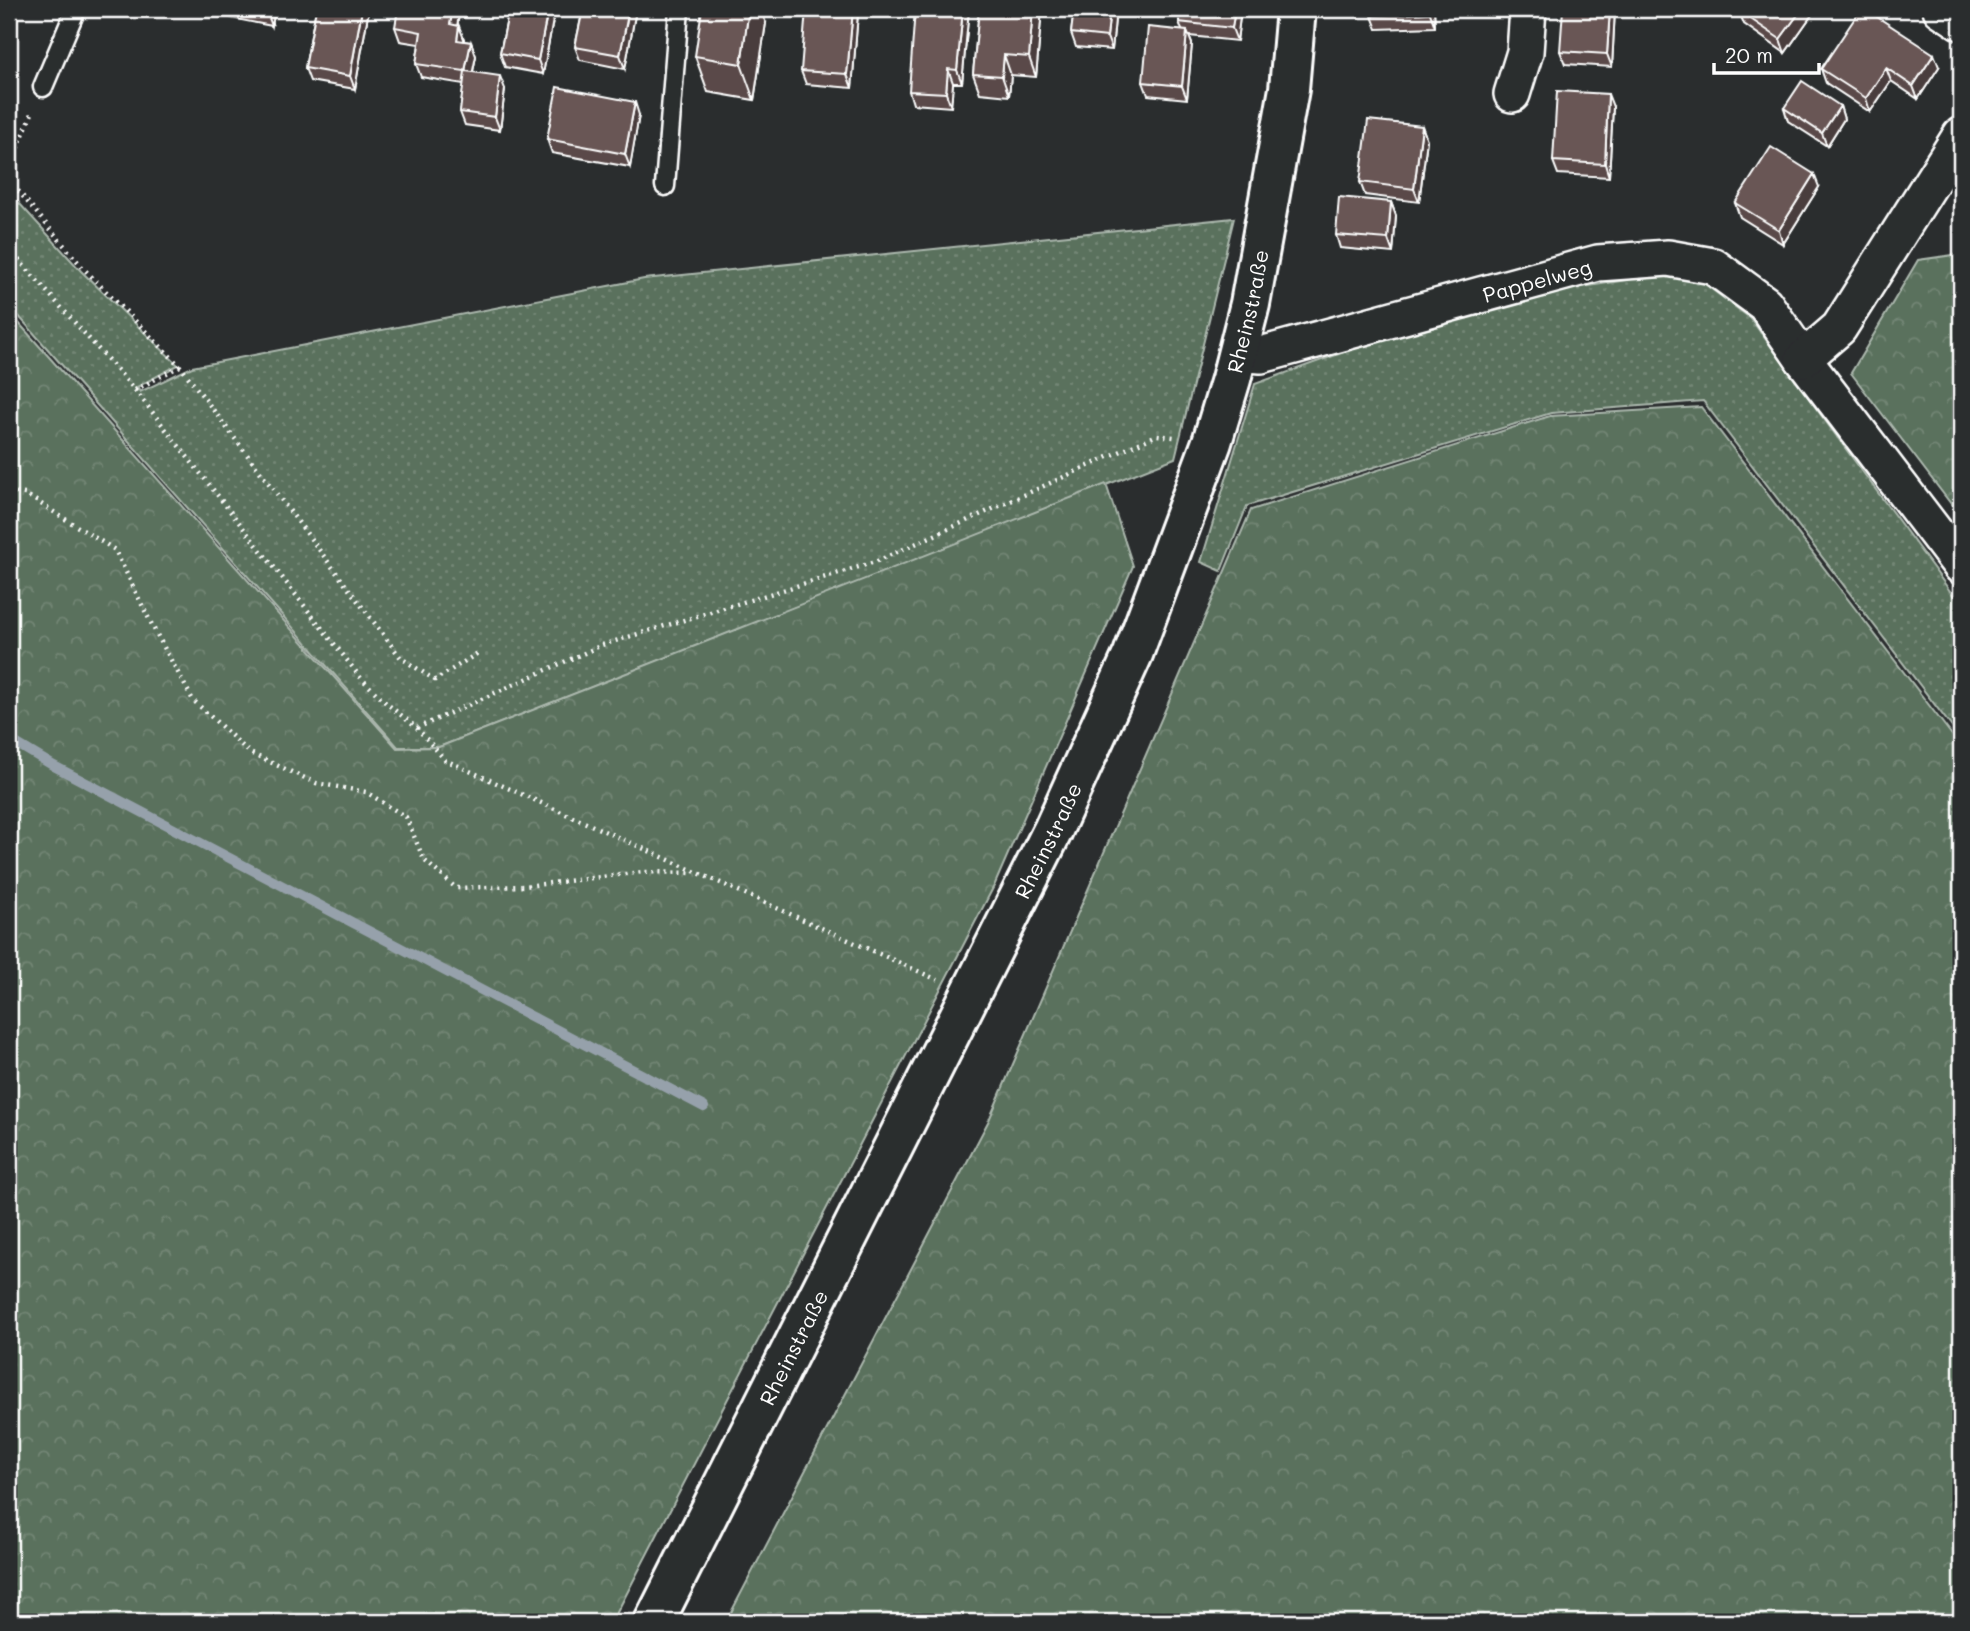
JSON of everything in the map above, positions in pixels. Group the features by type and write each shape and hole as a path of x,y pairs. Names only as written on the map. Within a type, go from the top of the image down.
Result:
{"main road":[{"name":"Rheinstraße","path":"654,1622 1053,830 1133,654 1212,442 1250,304 1289,89 1297,9"}],"street":[{"path":"1512,94 1524,52 1528,9"},
{"path":"1941,9 1961,22"},
{"path":"1803,359 1839,328 1961,135"},
{"name":"Pappelweg","path":"1237,353 1261,355 1598,263 1668,258 1713,266 1765,304 1803,359 1961,566"}],"lane":[{"path":"43,87 76,9"},
{"path":"665,186 679,9"}],"path":[{"path":"43,87 13,159 10,181 83,269 180,366 401,658 435,680 478,653"},
{"path":"9,249 135,390 361,678 417,728 445,760 971,995"},
{"path":"135,390 180,366"},
{"path":"417,728 603,645 875,562 1157,435"},
{"path":"9,492 25,494 115,550 193,700 250,753 316,783 366,792 406,817 424,860 456,888 526,886 642,872 696,873"}],"green space":[{"path":"9,192 81,271 178,365 137,387 140,392 192,367 644,279 1234,218 1175,458 439,747 398,747 9,305"},
{"path":"1961,254 1961,517 1851,373 1918,260"},
{"path":"1657,275 1702,282 1750,318 1961,606 1961,739 1703,401 1551,413 1247,506 1221,571 1201,562 1255,384 1361,346 1552,292"},
{"path":"9,312 397,748 439,747 1106,484 1133,566 995,884 612,1622 9,1622"},
{"path":"1701,407 1961,747 1961,1622 726,1622 989,1120 1251,510 1550,416"}],"building":[{"path":"316,9 362,9 350,76 305,68"},
{"path":"398,9 453,9 450,24 459,26 457,40 471,42 465,71 416,64 421,32 395,27"},
{"path":"509,9 548,9 538,60 500,53"},
{"path":"583,9 629,9 620,55 575,47"},
{"path":"702,9 749,9 741,64 695,56"},
{"path":"806,9 853,9 847,74 801,71"},
{"path":"915,9 963,9 957,70 948,69 946,93 909,91"},
{"path":"979,9 1033,9 1029,57 1004,55 1002,76 973,74"},
{"path":"1074,9 1110,9 1107,37 1071,33"},
{"path":"1180,9 1235,9 1232,28 1179,22"},
{"path":"1372,9 1430,9 1430,13 1372,16"},
{"path":"1563,9 1610,9 1607,54 1560,51"},
{"path":"1802,9 1780,39 1739,11"},
{"path":"1861,9 1934,54 1913,86 1886,68 1866,98 1821,69"},
{"path":"1148,27 1187,31 1182,86 1143,82"},
{"path":"465,71 500,76 495,117 460,112"},
{"path":"1802,81 1840,106 1822,133 1784,108"},
{"path":"557,87 635,102 625,154 547,139"},
{"path":"1557,91 1608,94 1605,164 1553,161"},
{"path":"1368,120 1422,126 1414,189 1360,182"},
{"path":"1771,147 1814,174 1779,230 1735,203"},
{"path":"1339,197 1391,202 1388,239 1336,235"}],"waterway":[{"path":"9,739 54,766 704,1107"}]}
